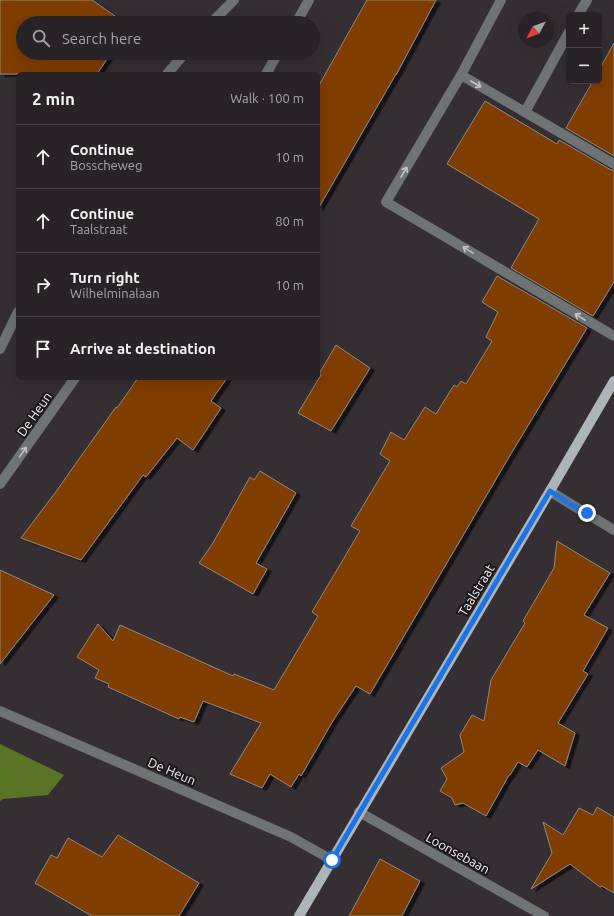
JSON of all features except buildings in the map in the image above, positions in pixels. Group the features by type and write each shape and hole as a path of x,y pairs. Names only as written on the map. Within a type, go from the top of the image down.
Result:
{"main road":[{"name":"Taalstraat","path":"298,916 614,381"}],"street":[{"path":"218,16 234,0"},
{"path":"300,16 309,0"},
{"path":"501,0 461,75 386,202 614,336"},
{"path":"580,12 587,0"},
{"path":"525,112 566,37"},
{"path":"169,72 179,60"},
{"path":"267,72 274,60"},
{"path":"461,75 614,164"},
{"path":"0,349 16,316"},
{"name":"De Heun","path":"0,484 75,380"},
{"path":"550,491 614,530"},
{"name":"De Heun","path":"0,711 291,837 332,860"},
{"name":"Loonsebaan","path":"360,812 544,916"}],"green space":[{"path":"0,744 64,775 48,795 3,799 0,801"}],"route":[{"path":"332,860 550,491 587,513"}]}
